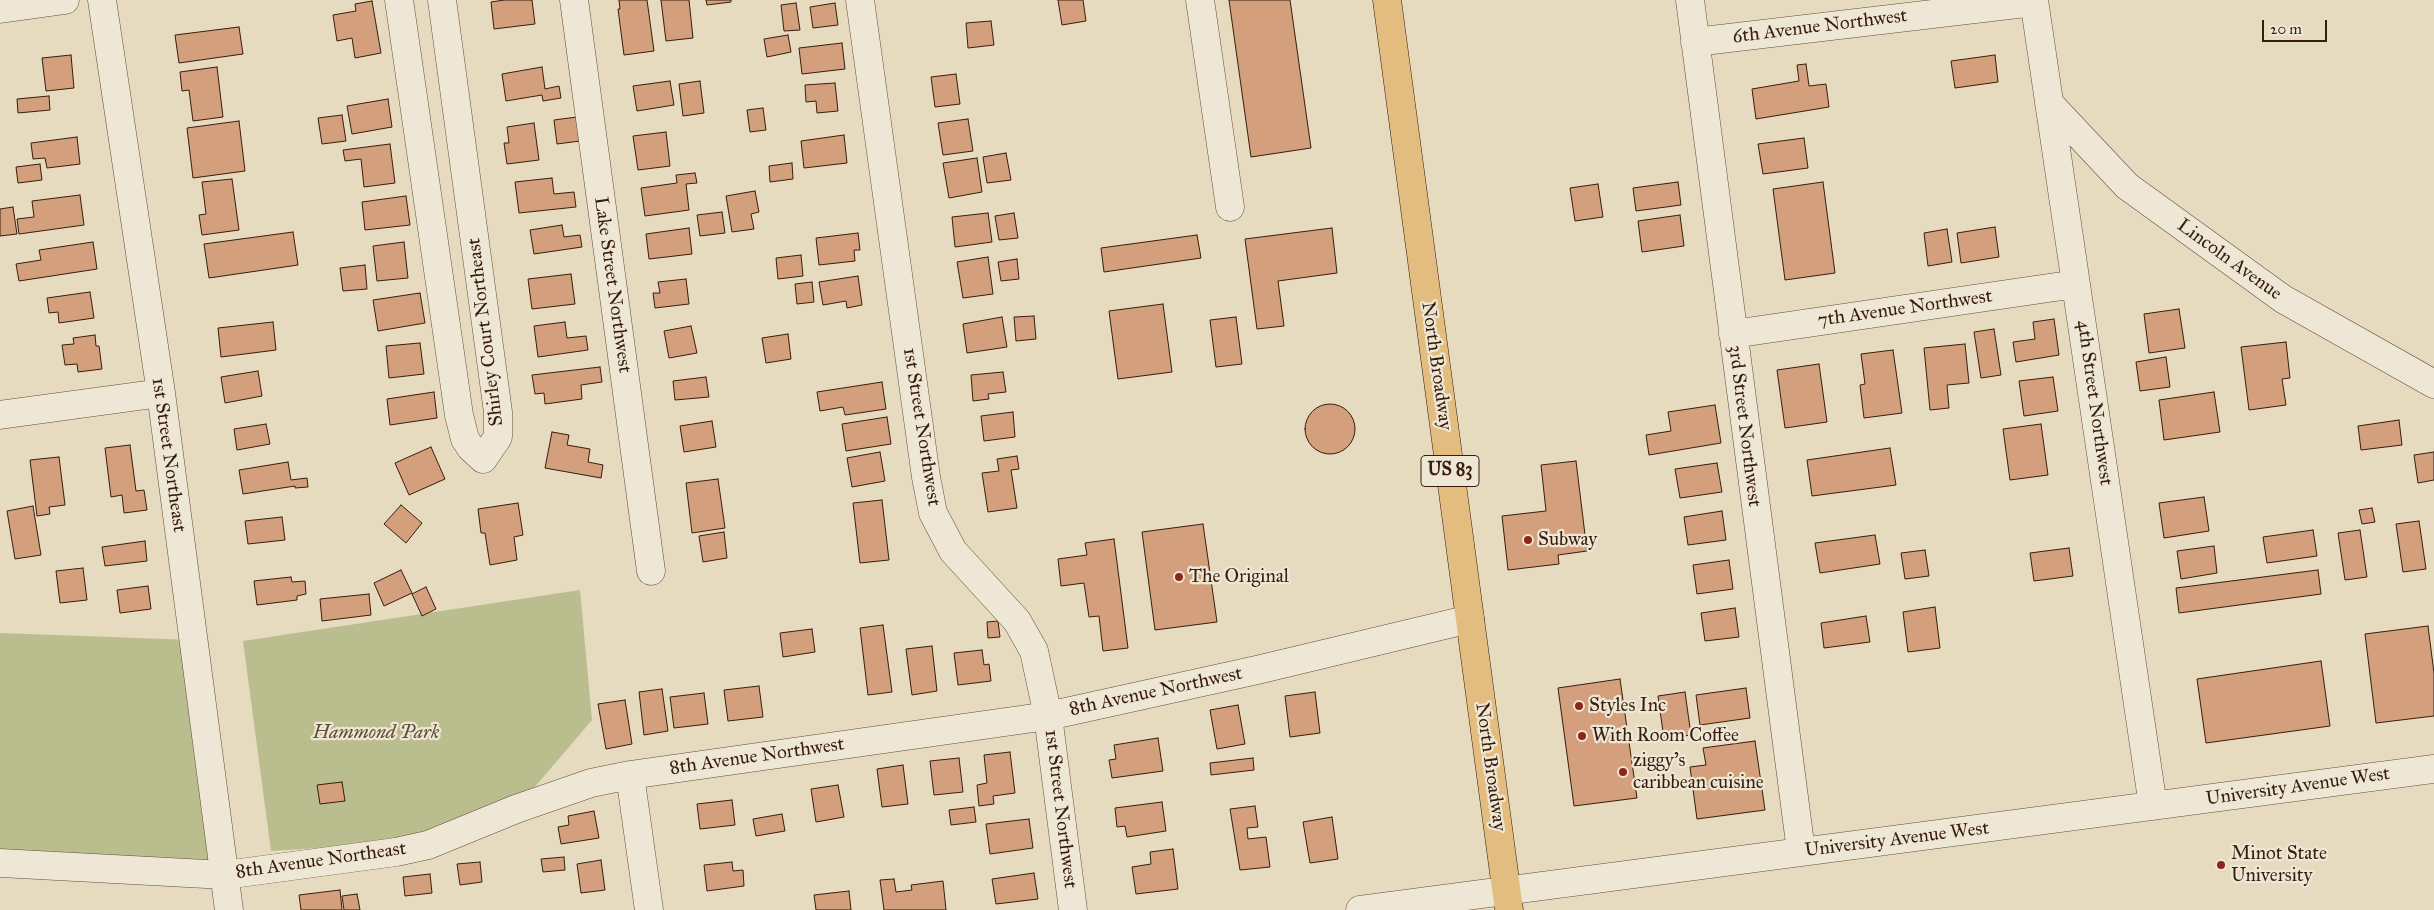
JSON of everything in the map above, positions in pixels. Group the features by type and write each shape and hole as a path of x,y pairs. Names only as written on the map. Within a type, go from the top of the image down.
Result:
{"main road":[{"name":"North Broadway","path":"1387,0 1508,900"}],"street":[{"path":"0,9 65,0"},
{"name":"1st Street Northeast","path":"102,0 160,393 229,910"},
{"name":"Shirley Court Northeast","path":"399,0 458,415 465,439 471,448 484,459 498,437 498,412 442,0"},
{"name":"Lake Street Northwest","path":"574,0 651,571"},
{"name":"1st Street Northwest","path":"860,0 926,477 933,513 953,552 1011,613 1028,638 1040,673 1048,716 1073,910"},
{"path":"1200,0 1230,207"},
{"name":"3rd Street Northwest","path":"1690,0 1800,851"},
{"name":"6th Avenue Northwest","path":"1695,42 2034,1"},
{"name":"4th Street Northwest","path":"2034,1 2153,806"},
{"name":"Lincoln Avenue","path":"2049,103 2127,186 2283,299 2434,384"},
{"name":"7th Avenue Northwest","path":"1733,334 2076,284"},
{"path":"0,415 160,393"},
{"name":"8th Avenue Northwest","path":"630,775 1048,716 1257,670 1470,619"},
{"name":"University Avenue West","path":"1360,910 1508,900 1800,851 2434,769"},
{"path":"630,775 649,910"},
{"name":"8th Avenue Northeast","path":"0,863 225,875 428,845 570,789 630,775"}],"green space":[{"name":"Hammond Park","path":"580,590 592,720 516,809 395,843 271,851 243,641"},
{"path":"0,633 193,640 225,875 0,863"}],"building":[{"path":"532,0 535,24 494,29 491,2"},
{"path":"619,0 647,0 654,51 624,55 618,9 620,9"},
{"path":"661,0 689,0 693,38 666,41"},
{"path":"706,0 731,0 731,2 707,5"},
{"path":"1058,0 1083,0 1086,21 1062,25"},
{"path":"1229,0 1290,0 1311,148 1251,157"},
{"path":"372,1 381,53 355,58 352,38 337,41 333,15 356,11 355,4"},
{"path":"796,3 800,30 784,31 781,5"},
{"path":"835,3 838,25 813,28 810,7"},
{"path":"991,21 994,45 968,48 966,23"},
{"path":"239,27 243,54 179,63 175,35"},
{"path":"788,35 791,52 767,57 764,39"},
{"path":"842,43 845,69 802,74 799,48"},
{"path":"71,55 74,88 46,91 42,58"},
{"path":"1995,55 1998,82 1955,88 1951,61"},
{"path":"1806,64 1809,86 1826,84 1829,107 1756,119 1752,89 1799,81 1797,65"},
{"path":"217,67 223,117 193,121 189,90 182,91 180,72"},
{"path":"542,67 545,89 559,86 561,98 543,101 542,95 506,101 502,74"},
{"path":"956,74 960,104 935,107 931,77"},
{"path":"670,81 674,105 637,111 633,86"},
{"path":"700,81 704,113 683,116 679,84"},
{"path":"835,83 838,111 817,113 816,101 806,102 805,85"},
{"path":"49,96 50,110 18,113 17,99"},
{"path":"388,99 392,127 352,134 347,106"},
{"path":"763,108 766,130 750,132 747,110"},
{"path":"342,115 346,141 322,144 318,118"},
{"path":"577,117 580,141 557,144 554,120"},
{"path":"968,119 973,151 943,155 938,123"},
{"path":"239,121 245,171 193,178 187,128"},
{"path":"534,123 539,160 507,164 504,143 509,143 507,127"},
{"path":"666,132 670,166 638,170 633,136"},
{"path":"844,135 847,163 804,168 801,141"},
{"path":"77,137 80,164 47,168 45,158 33,159 31,143"},
{"path":"1804,138 1808,168 1763,174 1758,144"},
{"path":"390,144 395,183 364,187 361,159 345,161 343,150"},
{"path":"1006,153 1011,180 987,183 983,157"},
{"path":"977,158 982,192 949,198 943,163"},
{"path":"792,163 793,179 770,182 769,166"},
{"path":"40,164 42,180 18,183 16,167"},
{"path":"695,173 697,183 686,184 689,210 645,216 641,188 677,183 676,175"},
{"path":"552,178 554,194 574,192 576,207 519,213 515,182"},
{"path":"232,179 239,230 202,235 199,215 206,214 202,182"},
{"path":"1678,182 1681,205 1636,211 1633,188"},
{"path":"1823,182 1835,273 1785,280 1773,189"},
{"path":"1598,184 1603,217 1575,221 1570,188"},
{"path":"755,191 759,212 751,214 754,229 732,232 726,196"},
{"path":"80,195 84,225 19,234 17,219 34,217 32,201"},
{"path":"406,196 410,225 365,230 362,202"},
{"path":"13,207 17,234 0,236 0,209"},
{"path":"722,212 725,233 700,236 697,215"},
{"path":"988,213 992,242 955,247 952,217"},
{"path":"1014,213 1018,238 999,240 995,216"},
{"path":"1680,215 1684,246 1642,252 1638,221"},
{"path":"562,225 564,237 580,235 582,247 534,254 530,230"},
{"path":"1995,227 1999,257 1961,263 1957,233"},
{"path":"689,228 692,254 649,259 646,234"},
{"path":"1332,228 1337,273 1278,281 1284,326 1257,329 1245,239"},
{"path":"1947,229 1952,262 1928,266 1924,233"},
{"path":"293,232 298,265 209,278 204,244"},
{"path":"858,233 860,250 854,250 855,261 819,265 816,238"},
{"path":"1197,235 1201,258 1104,272 1101,248"},
{"path":"93,242 97,269 19,281 16,264 41,260 39,250"},
{"path":"404,242 408,278 377,281 373,246"},
{"path":"801,255 803,276 778,279 776,258"},
{"path":"988,257 993,294 963,298 957,262"},
{"path":"1017,259 1019,279 1001,281 998,262"},
{"path":"365,265 367,289 343,291 340,268"},
{"path":"571,274 575,304 532,309 528,279"},
{"path":"858,276 862,305 847,308 846,301 823,305 819,282"},
{"path":"686,279 689,304 655,308 653,293 660,293 658,282"},
{"path":"812,282 814,302 797,304 795,284"},
{"path":"90,292 94,318 59,323 58,312 49,313 47,298"},
{"path":"420,293 425,323 378,331 373,300"},
{"path":"1163,304 1172,372 1118,379 1109,311"},
{"path":"2179,309 2185,348 2149,353 2144,314"},
{"path":"1034,316 1036,339 1016,341 1014,317"},
{"path":"1002,317 1007,347 967,353 963,324"},
{"path":"1236,317 1242,364 1216,367 1210,320"},
{"path":"2054,319 2059,355 2016,362 2013,342 2035,339 2033,322"},
{"path":"273,322 276,350 221,357 218,328"},
{"path":"565,322 567,338 586,336 588,350 538,357 534,326"},
{"path":"691,326 697,353 669,358 664,331"},
{"path":"1994,329 2001,375 1981,378 1974,332"},
{"path":"788,334 791,359 766,363 762,338"},
{"path":"95,335 96,346 99,346 102,369 78,372 77,364 65,365 62,345 74,344 73,338"},
{"path":"2286,342 2290,378 2282,379 2286,405 2249,410 2241,347"},
{"path":"420,343 424,374 389,378 386,346"},
{"path":"1965,344 1969,383 1947,385 1949,408 1930,410 1924,348"},
{"path":"1893,350 1902,413 1864,418 1860,385 1865,384 1861,354"},
{"path":"2166,357 2170,387 2140,391 2136,362"},
{"path":"1819,364 1827,422 1785,428 1777,370"},
{"path":"600,367 602,382 581,385 582,399 545,404 544,393 535,394 532,375"},
{"path":"258,371 262,396 225,403 221,377"},
{"path":"1003,372 1006,392 988,394 989,399 973,401 971,375"},
{"path":"706,377 709,397 675,400 673,381"},
{"path":"2053,377 2058,411 2024,416 2019,381"},
{"path":"882,382 886,409 845,415 843,407 820,411 817,392"},
{"path":"434,392 437,418 390,425 387,399"},
{"path":"2214,392 2220,432 2164,440 2159,400"},
{"path":"1330,404 1348,411 1355,429 1348,447 1330,454 1312,447 1305,429 1312,411"},
{"path":"1715,405 1721,443 1649,455 1646,435 1671,431 1668,412"},
{"path":"1013,412 1015,437 984,441 981,416"},
{"path":"887,417 891,444 846,451 842,424"},
{"path":"2399,420 2402,445 2361,450 2358,426"},
{"path":"712,421 716,447 684,452 680,426"},
{"path":"266,424 270,444 237,450 234,429"},
{"path":"2041,424 2048,475 2010,480 2003,429"},
{"path":"552,432 569,435 567,445 590,449 588,462 603,465 601,478 545,468"},
{"path":"130,445 136,491 144,490 147,510 124,513 122,495 111,497 105,448"},
{"path":"431,447 445,479 409,495 395,463"},
{"path":"1890,448 1896,485 1812,496 1807,460"},
{"path":"880,452 885,481 852,487 847,458"},
{"path":"2434,452 2434,480 2418,483 2414,455"},
{"path":"1017,456 1019,469 1011,470 1017,508 988,512 982,473 999,471 997,459"},
{"path":"59,457 65,505 49,507 50,514 37,516 30,460"},
{"path":"1576,461 1587,551 1558,555 1559,564 1508,570 1502,516 1546,511 1541,465"},
{"path":"288,462 291,480 307,478 308,487 295,488 295,486 243,494 239,470"},
{"path":"1717,463 1722,492 1680,498 1675,469"},
{"path":"718,479 725,528 692,533 686,483"},
{"path":"2204,497 2209,531 2164,538 2159,503"},
{"path":"882,500 889,560 860,563 853,503"},
{"path":"518,503 523,535 514,537 517,560 490,565 485,533 481,533 478,509"},
{"path":"401,505 422,523 406,543 384,524"},
{"path":"33,506 41,555 15,559 7,511"},
{"path":"2372,508 2375,522 2362,524 2359,510"},
{"path":"1722,511 1726,540 1688,545 1684,517"},
{"path":"282,517 285,540 248,544 245,521"},
{"path":"2419,521 2426,569 2403,572 2396,524"},
{"name":"The Original","path":"1203,524 1217,622 1155,630 1142,532"},
{"path":"2313,530 2317,556 2267,563 2263,537"},
{"path":"2360,530 2367,577 2345,580 2338,533"},
{"path":"724,532 727,558 703,562 699,536"},
{"path":"1875,535 1880,564 1820,573 1815,543"},
{"path":"1114,539 1128,648 1103,651 1099,616 1089,617 1084,583 1061,586 1058,559 1087,555 1085,543"},
{"path":"145,541 147,561 105,566 102,547"},
{"path":"2214,546 2217,573 2181,579 2177,551"},
{"path":"2069,548 2073,576 2034,581 2030,553"},
{"path":"1925,550 1929,576 1905,579 1901,553"},
{"path":"1729,560 1733,589 1697,594 1693,565"},
{"path":"83,568 87,600 60,603 56,571"},
{"path":"401,570 412,593 384,606 374,583"},
{"path":"2318,570 2321,594 2179,613 2176,588"},
{"path":"291,577 292,582 305,581 306,594 297,596 297,600 257,605 254,581"},
{"path":"148,586 151,609 120,613 117,590"},
{"path":"426,587 436,609 422,616 412,594"},
{"path":"369,594 371,615 322,621 320,599"},
{"path":"1935,607 1940,648 1908,652 1903,612"},
{"path":"1735,608 1739,637 1705,641 1701,613"},
{"path":"1866,616 1870,642 1824,648 1821,623"},
{"path":"998,621 1000,637 988,638 987,622"},
{"path":"883,625 892,692 868,695 860,628"},
{"path":"2428,626 2434,673 2434,716 2376,723 2365,634"},
{"path":"812,629 815,652 783,657 780,633"},
{"path":"932,646 937,691 912,695 906,649"},
{"path":"982,650 984,665 989,664 991,681 958,685 954,653"},
{"path":"2321,661 2330,726 2206,743 2197,679"},
{"path":"1620,679 1637,798 1574,806 1558,688"},
{"path":"759,686 763,717 728,721 724,690"},
{"path":"1746,688 1750,718 1700,725 1696,695"},
{"path":"662,689 668,731 644,735 639,692"},
{"path":"1315,692 1320,733 1290,737 1285,696"},
{"path":"1685,692 1691,735 1664,739 1658,696"},
{"path":"704,693 708,724 674,728 670,697"},
{"path":"625,700 632,744 606,749 598,704"},
{"path":"1238,705 1245,744 1217,749 1210,710"},
{"path":"1158,738 1163,771 1112,778 1109,760 1116,759 1114,745"},
{"path":"1755,741 1765,810 1697,819 1690,767 1706,765 1703,748"},
{"path":"1010,752 1015,793 993,796 994,804 979,806 977,785 987,783 984,755"},
{"path":"959,758 963,792 934,795 930,761"},
{"path":"1253,758 1254,770 1211,775 1210,763"},
{"path":"903,765 908,804 882,807 877,769"},
{"path":"342,782 345,801 320,804 317,785"},
{"path":"838,785 844,817 816,822 811,789"},
{"path":"732,800 735,825 700,829 697,804"},
{"path":"1162,802 1166,831 1127,837 1125,826 1117,827 1115,808"},
{"path":"1255,806 1258,827 1247,828 1248,839 1266,837 1270,867 1240,870 1230,809"},
{"path":"974,807 976,822 951,825 949,810"},
{"path":"594,811 599,838 561,844 558,827 569,825 568,816"},
{"path":"782,814 785,831 756,836 753,819"},
{"path":"1332,817 1338,859 1310,863 1303,822"},
{"path":"1029,819 1033,848 990,854 986,824"},
{"path":"1173,849 1178,889 1136,894 1132,867 1151,864 1150,852"},
{"path":"564,857 565,870 543,872 541,859"},
{"path":"601,860 605,890 581,893 577,864"},
{"path":"480,862 482,882 460,885 457,864"},
{"path":"732,862 733,871 743,870 744,886 707,891 704,865"},
{"path":"1034,873 1038,899 996,904 992,879"},
{"path":"430,874 432,893 405,896 403,877"},
{"path":"894,879 896,892 912,890 911,885 943,881 946,910 884,910 880,880"},
{"path":"340,890 342,910 301,910 299,895"},
{"path":"849,891 851,910 816,910 814,895"},
{"path":"357,894 360,910 344,910 342,896"}],"place":[{"name":"Subway","path":"1528,540"},
{"name":"The Original","path":"1179,577"},
{"name":"Styles Inc","path":"1579,706"},
{"name":"With Room Coffee","path":"1582,736"},
{"name":"ziggy's caribbean cuisine","path":"1623,772"},
{"name":"Minot State University","path":"2221,865"}]}
